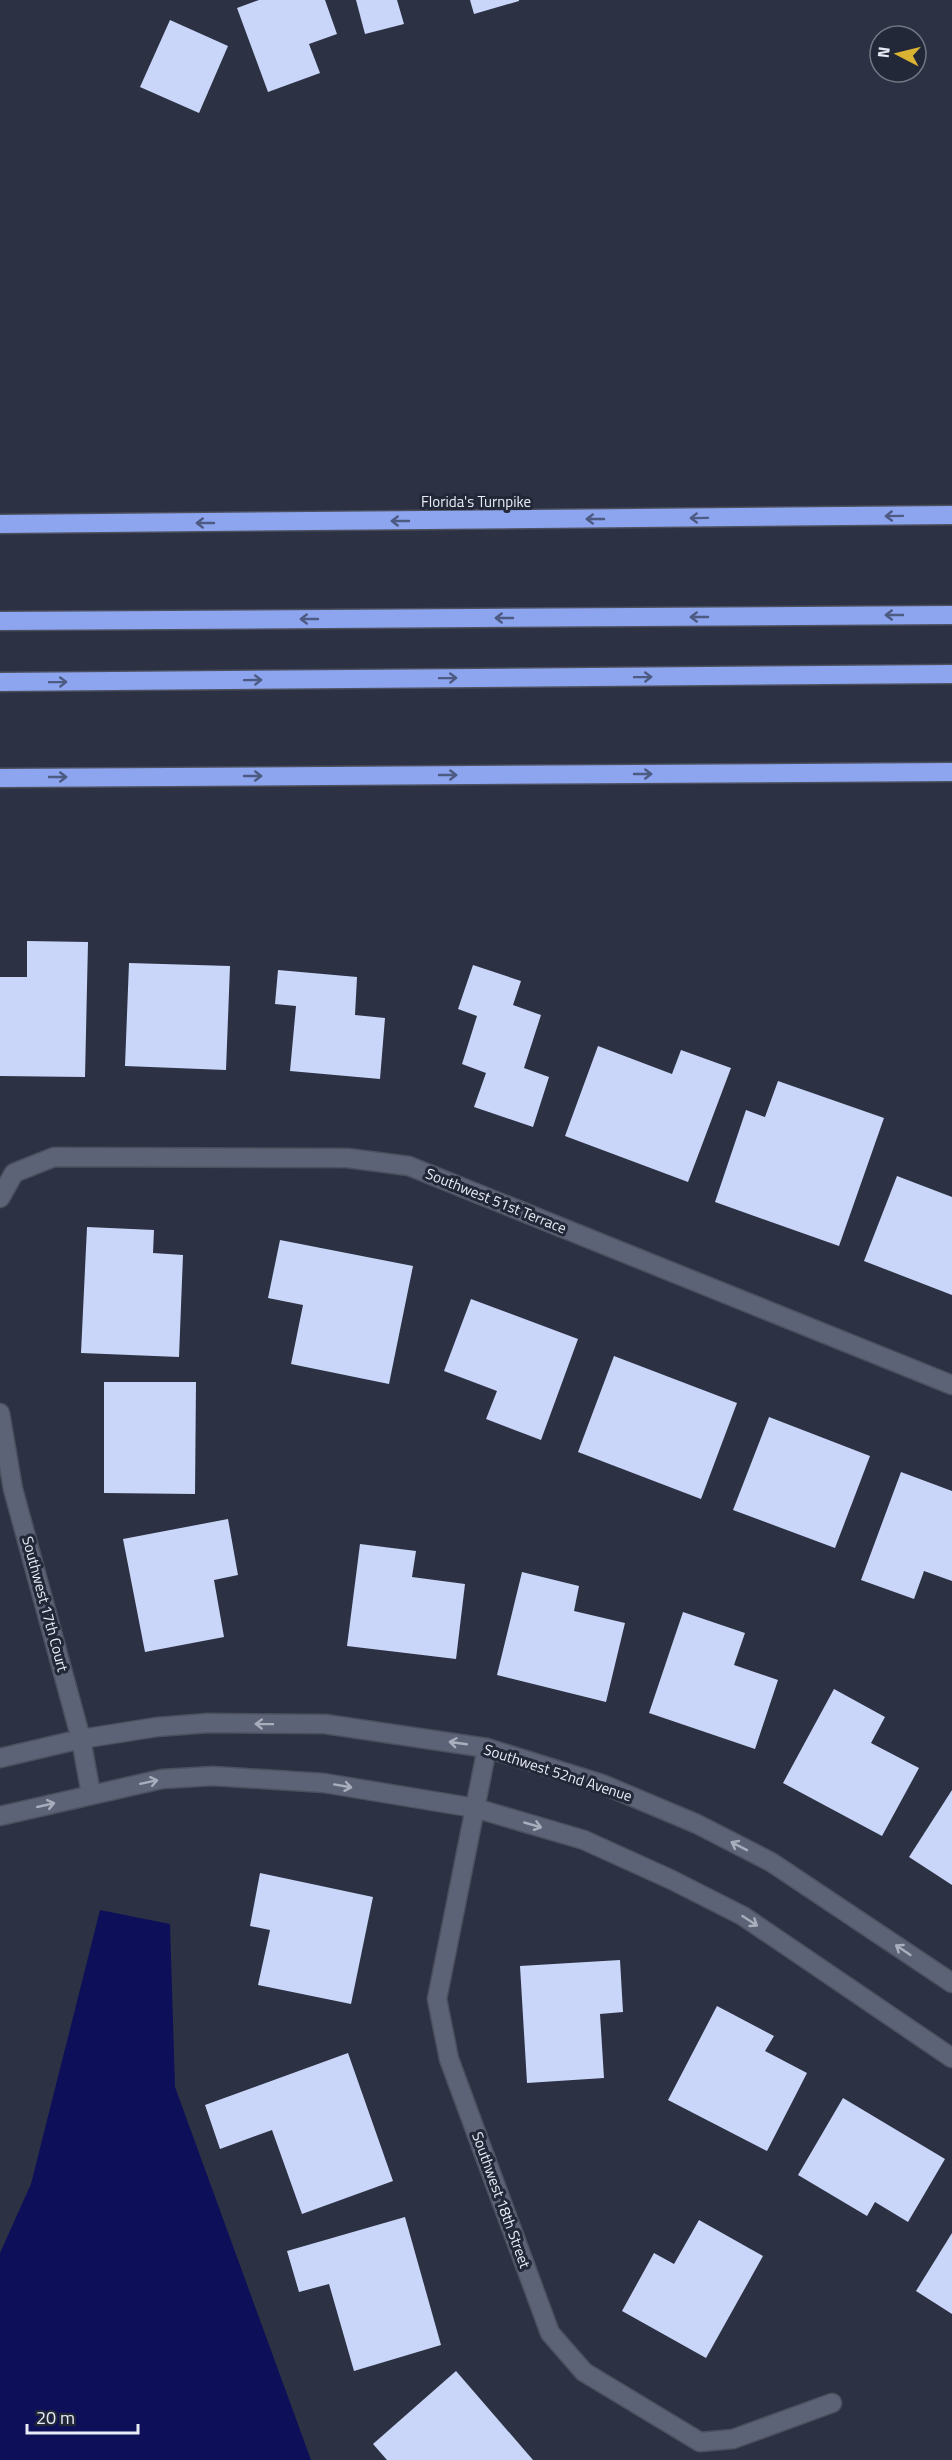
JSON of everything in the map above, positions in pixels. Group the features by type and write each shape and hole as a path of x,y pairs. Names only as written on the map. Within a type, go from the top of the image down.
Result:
{"highway":[{"name":"Florida's Turnpike","path":"0,524 952,515"},
{"path":"0,621 952,615"},
{"path":"0,682 952,674"},
{"path":"0,778 952,772"}],"street":[{"name":"Southwest 51st Terrace","path":"0,1198 14,1173 54,1157 347,1158 409,1166 952,1385"},
{"name":"Southwest 17th Court","path":"0,1413 14,1489 81,1739 91,1794"},
{"name":"Southwest 52nd Avenue","path":"0,1758 81,1739 157,1727 208,1723 325,1724 487,1748 602,1784 697,1824 771,1862 952,1983"},
{"name":"Southwest 18th Street","path":"487,1748 437,1999 449,2059 550,2333 584,2372 700,2442 733,2439 832,2403"},
{"path":"0,1816 162,1779 213,1776 324,1783 475,1808 584,1840 672,1880 743,1916 952,2058"}],"shaded area":[{"path":"100,1910 170,1924 175,2087 311,2460 0,2460 0,2253 31,2184"}],"building":[{"path":"259,0 325,0 337,34 309,44 320,73 268,92 237,8"},
{"path":"356,0 397,0 404,24 365,34"},
{"path":"470,0 519,0 519,1 474,14"},
{"path":"170,20 228,46 199,113 140,87"},
{"path":"27,941 88,942 85,1077 0,1076 0,977 27,977"},
{"path":"129,963 230,966 226,1070 125,1066"},
{"path":"473,965 521,981 513,1005 541,1015 524,1068 549,1077 533,1127 474,1107 486,1073 462,1064 477,1016 458,1009"},
{"path":"278,970 357,977 355,1015 385,1018 380,1079 290,1071 296,1006 275,1004"},
{"path":"598,1046 672,1074 681,1050 731,1068 688,1182 565,1136"},
{"path":"778,1081 884,1118 839,1246 715,1202 746,1110 765,1117"},
{"path":"897,1176 952,1197 952,1295 864,1261"},
{"path":"87,1227 154,1230 153,1253 183,1255 179,1357 81,1353"},
{"path":"280,1240 413,1266 389,1384 291,1364 303,1305 268,1298"},
{"path":"471,1299 578,1339 541,1440 486,1419 497,1391 444,1371"},
{"path":"614,1356 737,1403 701,1499 578,1452"},
{"path":"104,1382 196,1382 195,1494 104,1493"},
{"path":"769,1417 870,1456 835,1548 733,1510"},
{"path":"901,1472 952,1491 952,1581 924,1571 914,1599 861,1580"},
{"path":"228,1519 238,1575 214,1580 224,1637 145,1652 123,1539"},
{"path":"360,1544 416,1551 412,1577 465,1584 456,1659 347,1646"},
{"path":"522,1572 579,1586 574,1611 625,1623 606,1702 497,1675"},
{"path":"683,1612 745,1633 734,1665 778,1680 755,1749 649,1713"},
{"path":"834,1689 885,1717 871,1743 919,1768 882,1836 783,1783"},
{"path":"952,1790 952,1885 909,1857"},
{"path":"260,1873 373,1897 351,2004 258,1985 270,1930 250,1926"},
{"path":"620,1960 623,2012 600,2014 604,2078 527,2083 520,1966"},
{"path":"717,2006 774,2036 765,2051 807,2073 767,2151 668,2100"},
{"path":"348,2053 393,2181 302,2214 272,2130 220,2149 205,2105"},
{"path":"843,2098 945,2159 908,2222 875,2202 867,2216 798,2175"},
{"path":"405,2217 441,2345 354,2371 329,2284 299,2292 287,2251"},
{"path":"699,2220 763,2256 706,2358 622,2311 654,2253 674,2264"},
{"path":"952,2233 952,2314 916,2291"},
{"path":"456,2371 533,2460 387,2460 373,2444"}]}
